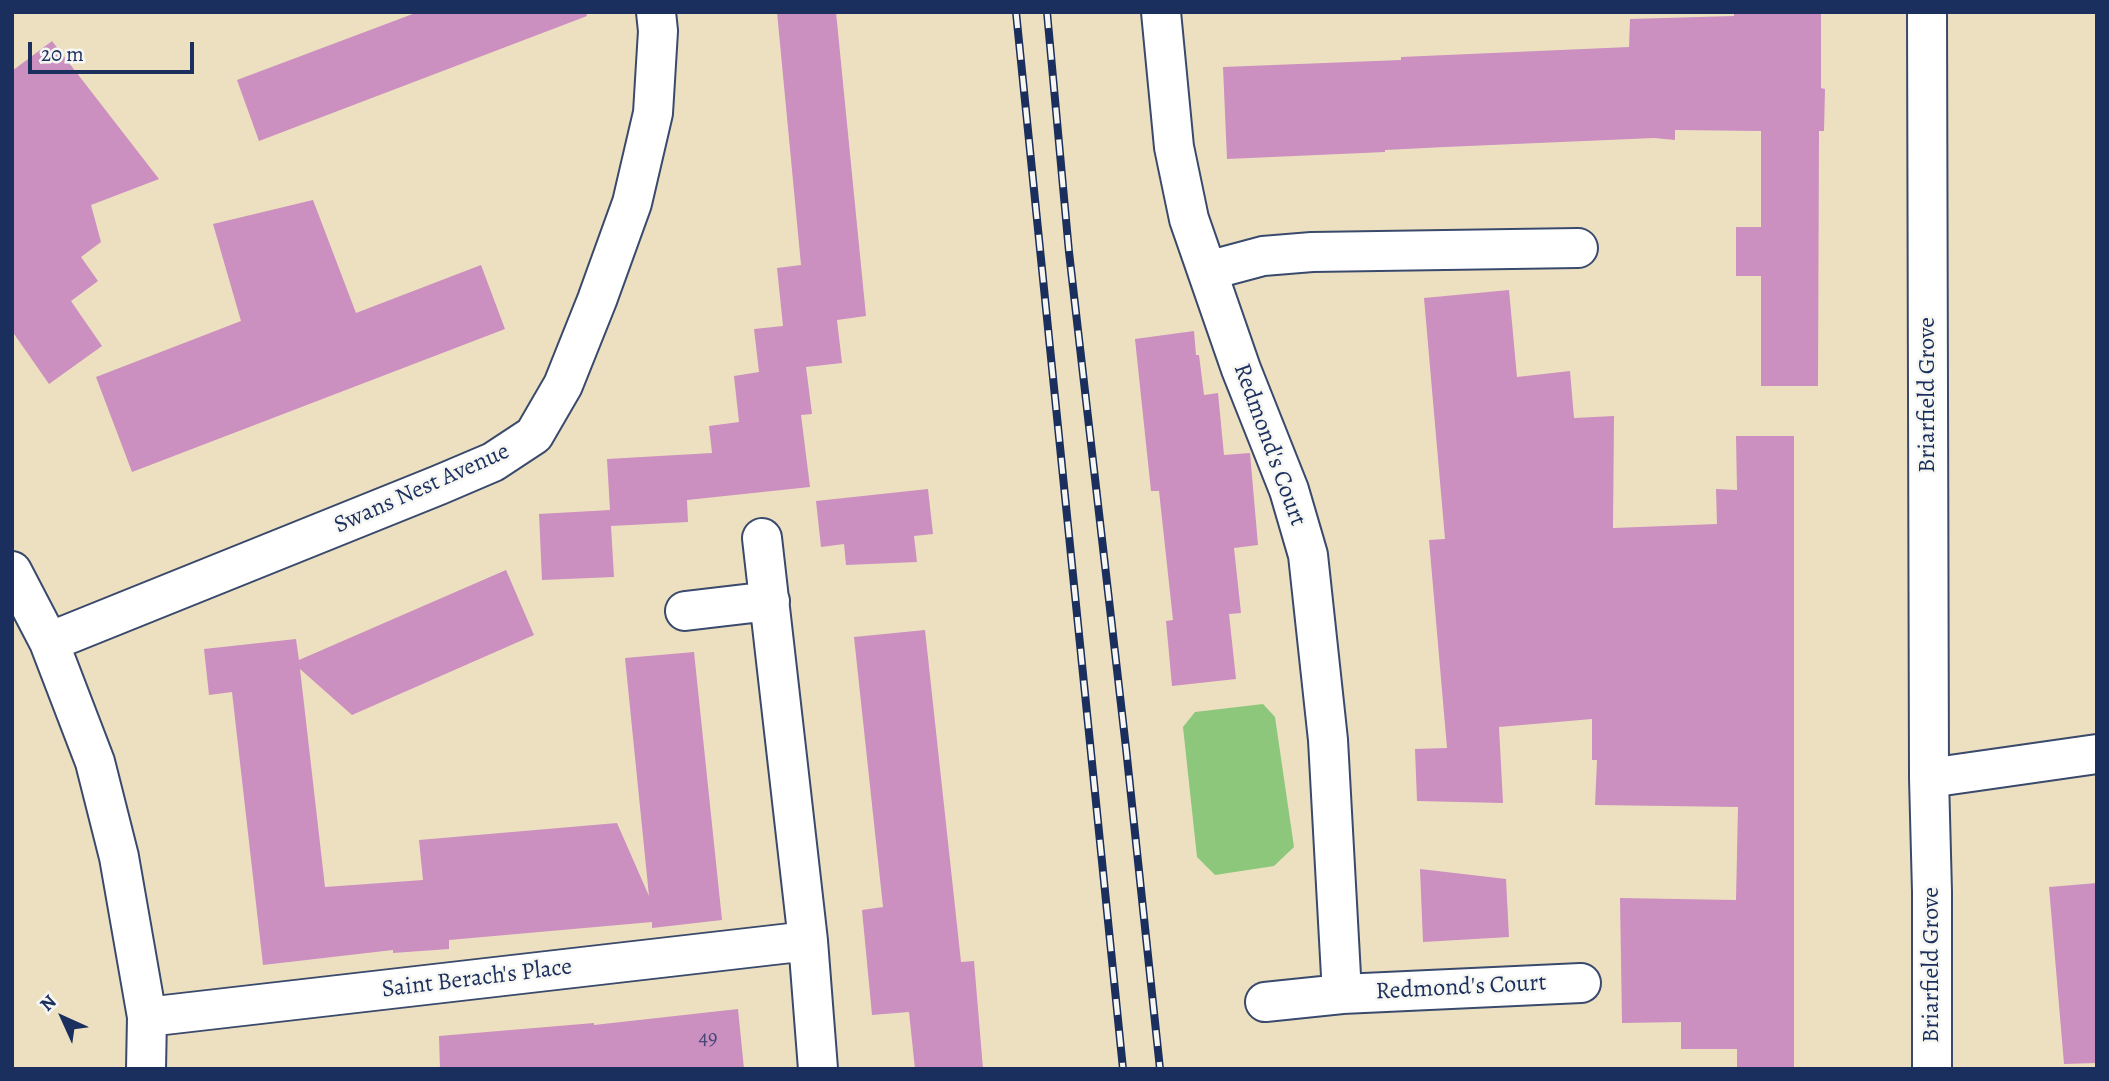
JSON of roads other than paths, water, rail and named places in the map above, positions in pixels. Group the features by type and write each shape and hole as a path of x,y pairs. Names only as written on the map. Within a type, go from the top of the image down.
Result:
{"street":[{"name":"Swans Nest Avenue","path":"49,642 493,462 534,435 563,386 632,203 653,113 658,30 656,12"},
{"name":"Redmond's Court","path":"1161,12 1174,147 1189,219 1241,369 1289,489 1308,555 1328,740 1342,994"},
{"name":"Briarfield Grove","path":"1927,12 1928,778 1932,906 1932,1069"},
{"path":"1208,271 1263,256 1300,253 1578,248"},
{"path":"762,538 808,941 818,1069"},
{"path":"12,571 49,642 95,762 119,857 147,1017 146,1069"},
{"path":"685,611 769,601"},
{"path":"1928,778 2097,754"},
{"name":"Saint Berach's Place","path":"147,1017 808,941"},
{"name":"Redmond's Court","path":"1265,1002 1342,994 1581,983"}],"railway":[{"path":"1016,12 1123,1069"},
{"path":"1047,12 1069,252 1160,1069"}]}
